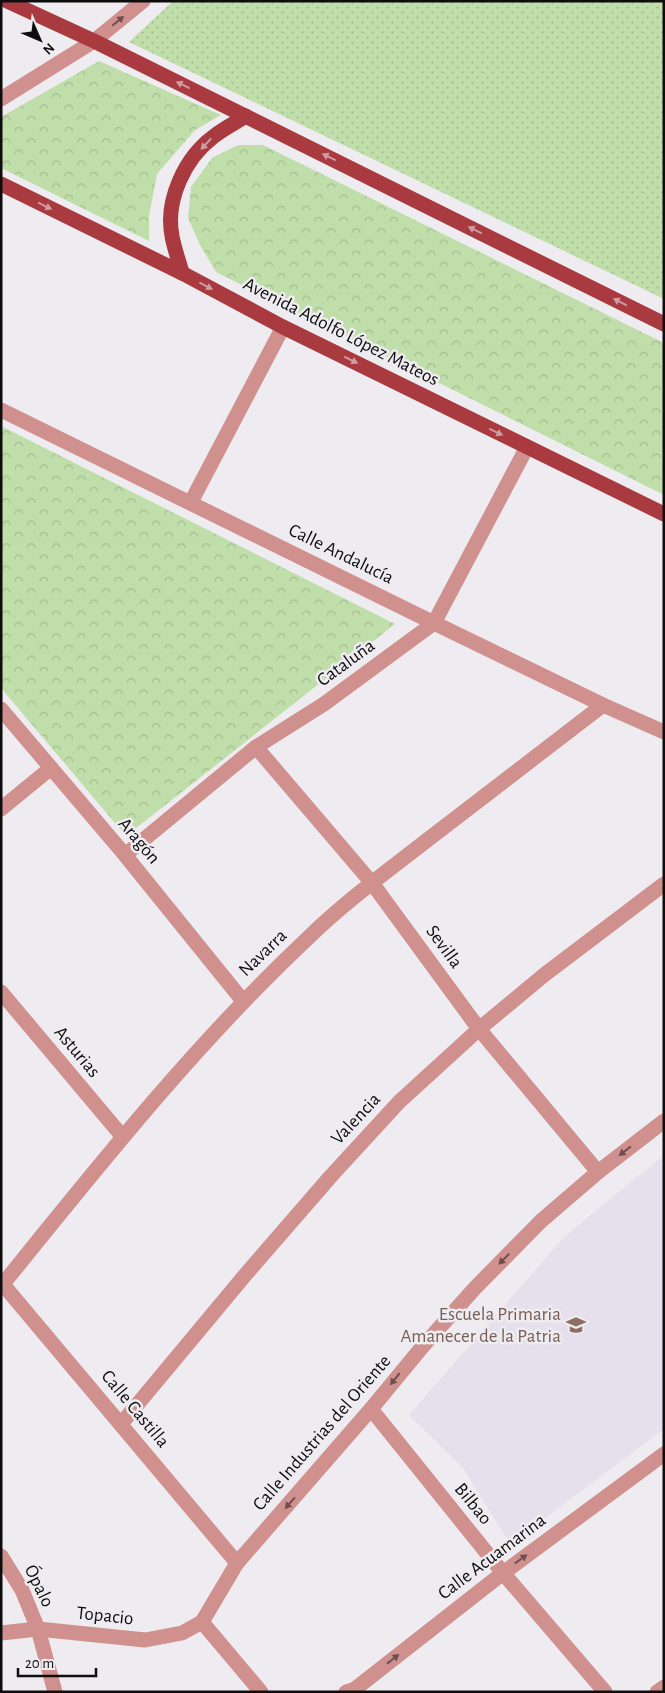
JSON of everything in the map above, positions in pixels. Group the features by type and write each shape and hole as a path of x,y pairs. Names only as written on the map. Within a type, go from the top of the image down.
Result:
{"main road":[{"path":"7,1 94,41 664,324"},
{"path":"182,273 172,234 171,214 177,186 190,160 212,137 246,116"},
{"name":"Avenida Adolfo López Mateos","path":"1,184 182,273 284,327 664,514"}],"street":[{"path":"1,99 94,41 142,1"},
{"path":"191,502 284,327"},
{"name":"Calle Andalucía","path":"1,410 434,623 603,705 664,732"},
{"name":"Cataluña","path":"124,855 256,747 324,704 434,623 526,447"},
{"name":"Navarra","path":"2,1283 122,1136 243,1001 310,935 372,883 603,705"},
{"name":"Aragón","path":"1,709 124,855 243,1001"},
{"name":"Sevilla","path":"256,747 372,883 479,1029 598,1172"},
{"path":"1,809 51,768"},
{"name":"Valencia","path":"121,1424 246,1274 331,1176 399,1102 479,1029 544,975 664,884"},
{"name":"Asturias","path":"1,992 122,1136"},
{"name":"Calle Industrias del Oriente","path":"202,1622 237,1563 475,1288 541,1221 598,1172 664,1121"},
{"name":"Calle Castilla","path":"2,1283 237,1563"},
{"name":"Bilbao","path":"370,1410 604,1692"},
{"name":"Calle Acuamarina","path":"352,1691 504,1572 664,1454"},
{"name":"Ópalo","path":"1,1556 22,1590 38,1629 55,1692"},
{"path":"202,1622 261,1692"},
{"name":"Topacio","path":"1,1633 38,1629 145,1640 182,1633 202,1622"},
{"path":"657,1692 664,1687"}],"shaded area":[{"name":"Escuela Primaria Amanecer de la Patria","path":"664,1155 664,1429 510,1544 463,1468 409,1415 565,1236"}],"green space":[{"path":"173,1 664,1 664,299 129,42"},
{"path":"99,61 221,115 195,130 157,174 149,216 149,241 1,168 1,117"},
{"path":"238,145 263,145 664,343 664,495 216,272 200,245 188,218 191,187 212,158"},
{"path":"1,426 395,624 126,836 1,688"}],"place":[{"name":"Escuela Primaria Amanecer de la Patria","path":"576,1325"}]}
